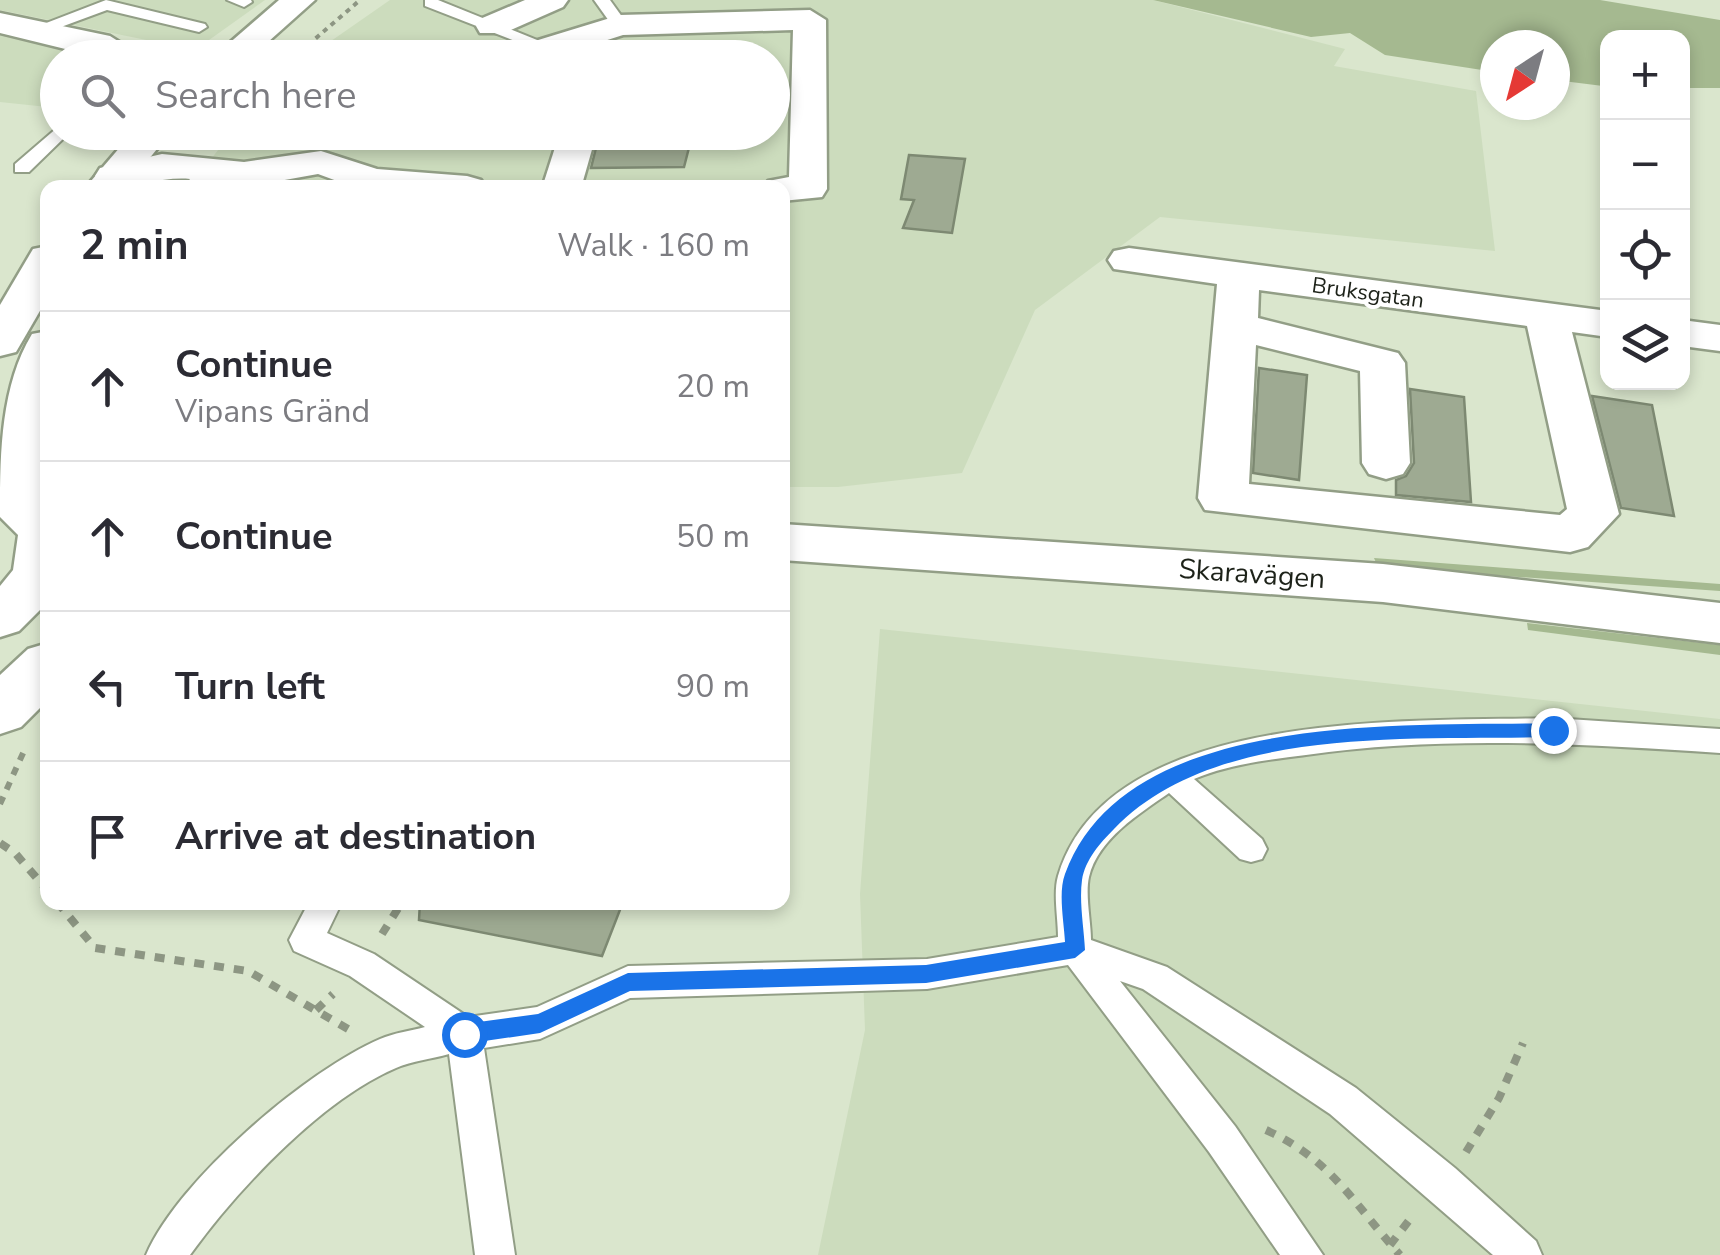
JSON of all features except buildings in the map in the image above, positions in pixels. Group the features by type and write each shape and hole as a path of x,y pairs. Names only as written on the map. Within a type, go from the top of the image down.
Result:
{"street":[{"path":"251,40 299,0"},
{"path":"283,40 331,0"},
{"path":"492,26 552,0"},
{"path":"573,40 620,27 810,20 808,189 790,189"},
{"path":"0,22 82,40"},
{"path":"790,69 810,68"},
{"path":"137,173 166,150"},
{"path":"137,173 240,180 321,162 340,150"},
{"path":"564,180 573,150"},
{"path":"321,162 372,180"},
{"name":"Bruksgatan","path":"1129,260 1600,323"},
{"path":"0,343 40,272"},
{"path":"1239,274 1223,498 1570,534 1594,514 1546,316"},
{"path":"1236,326 1382,363 1386,463"},
{"path":"1690,335 1720,338"},
{"path":"40,369 25,458 31,517 40,547"},
{"name":"Skaravägen","path":"790,543 1383,583 1720,623"},
{"path":"18,611 40,570"},
{"path":"15,725 40,679"}],"lane":[{"path":"36,30 113,3 199,26"},
{"path":"431,3 492,26 512,40"},
{"path":"22,168 41,150"},
{"path":"1303,1255 1222,1139 1075,950 1073,878 1090,842 1120,810 1170,776 1220,755 1355,736 1553,730 1720,740"},
{"path":"1170,776 1251,849"},
{"path":"322,910 306,940 362,965 464,1034 495,1255"},
{"path":"166,1255 210,1195 269,1137 321,1095 388,1053 464,1034 540,1024 628,982 926,974 1075,950 1155,978 1343,1101 1442,1181 1522,1255"}],"path":[{"path":"314,40 360,0"},
{"path":"0,804 15,725"},
{"path":"0,844 16,852 40,881"},
{"path":"64,910 95,948 248,970 388,1053"},
{"path":"1463,1157 1499,1098 1523,1043"},
{"path":"1265,1129 1306,1145 1343,1181 1400,1255"},
{"path":"1390,1245 1414,1214"}],"shaded area":[{"path":"0,0 265,0 209,40 146,40 0,10"},
{"path":"390,0 1153,0 1345,49 1334,66 1476,91 1495,251 1160,217 1035,310 962,473 838,487 790,487 790,180 195,180 218,150 790,150 790,40 332,40"},
{"path":"1153,0 1600,0 1720,20 1720,88 1690,88 1690,30 1600,30 1600,86 1570,82 1570,30 1480,30 1480,70 1385,55 1350,33 1311,37"},
{"path":"0,34 40,42 40,106 0,102"},
{"path":"1374,558 1720,584 1720,591 1378,567"},
{"path":"1527,623 1720,645 1720,655 1528,630"},
{"path":"880,629 1720,719 1720,1255 818,1255 865,1030 860,894"}],"route":[{"path":"464,1034 540,1024 628,982 926,974 1075,950 1073,878 1090,842 1120,810 1170,776 1220,755 1355,736 1553,730"}]}
